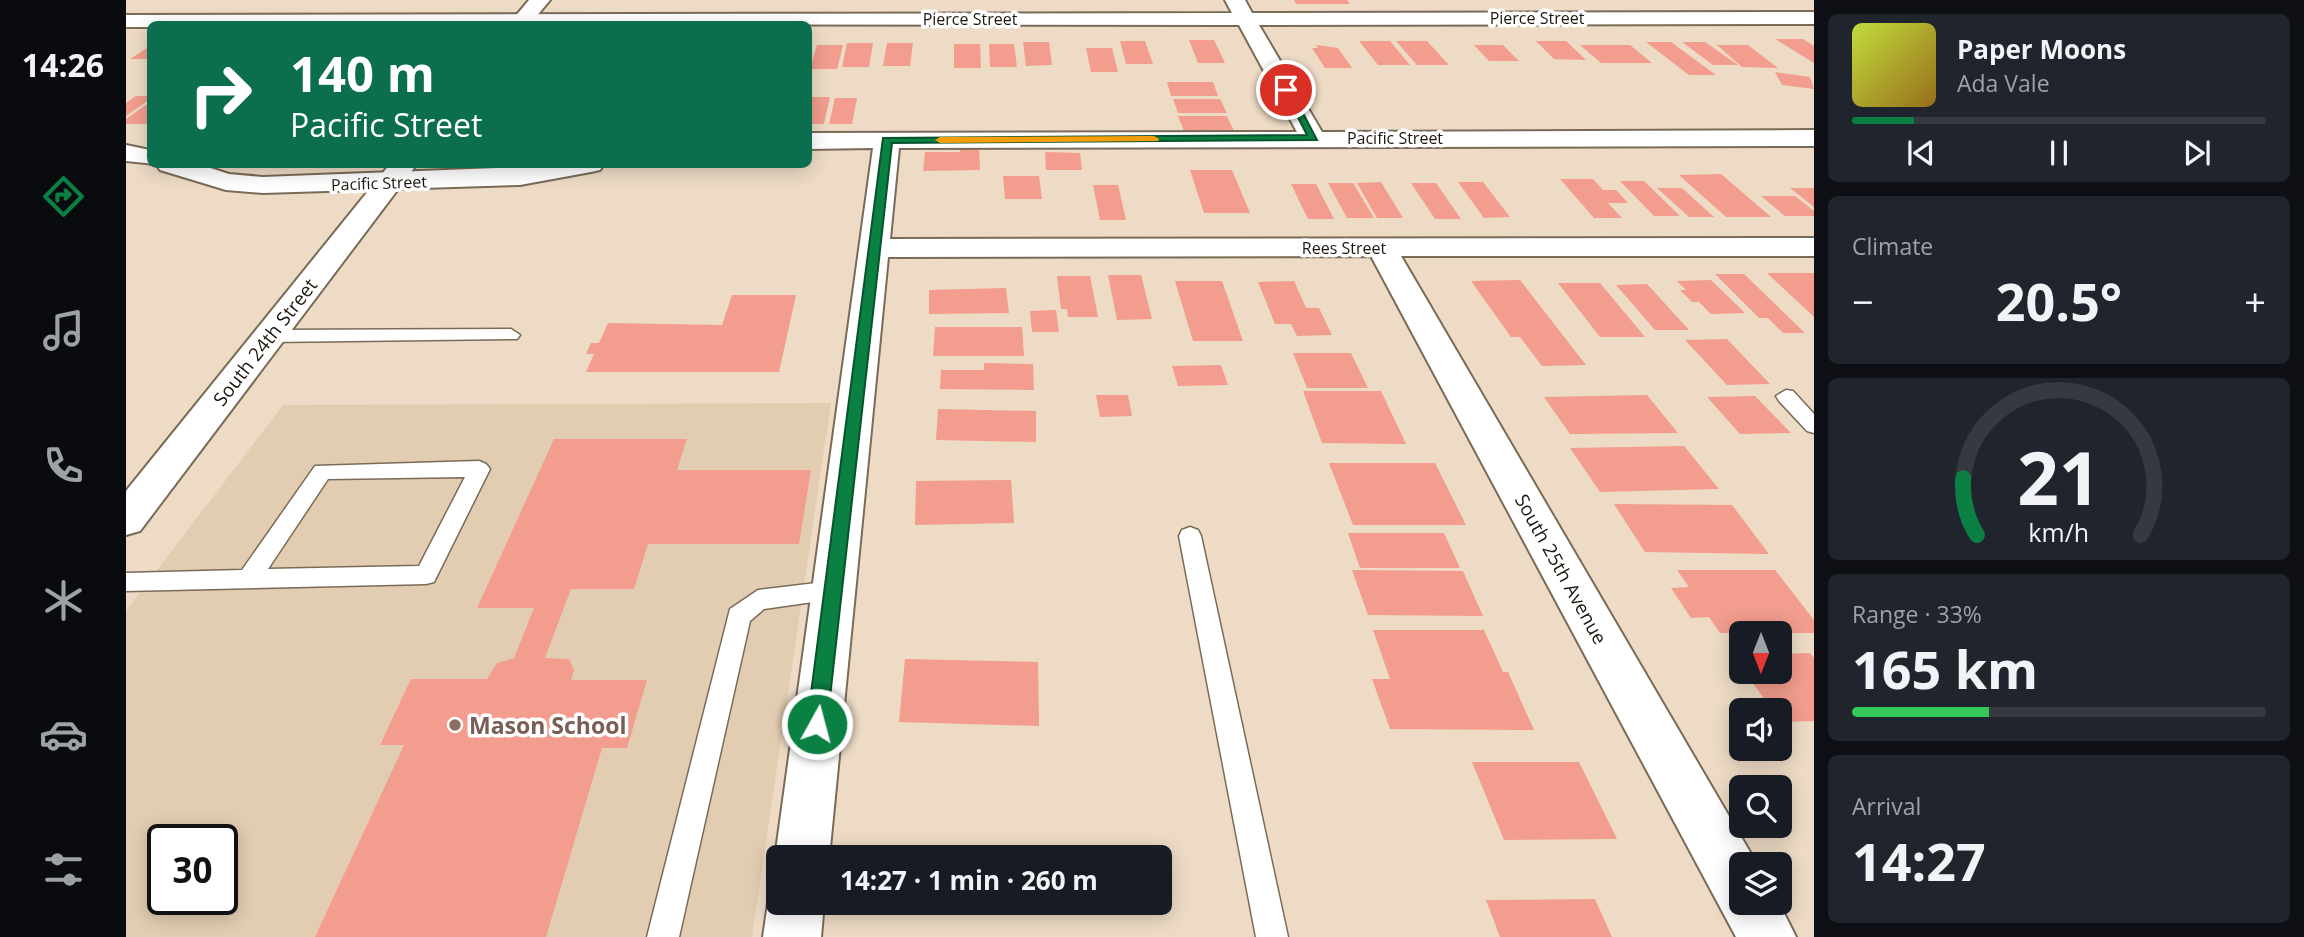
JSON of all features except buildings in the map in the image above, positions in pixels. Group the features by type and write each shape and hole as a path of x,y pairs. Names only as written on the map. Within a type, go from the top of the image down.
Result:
{"street":[{"path":"521,21 540,0"},
{"path":"1240,9 1314,138"},
{"name":"Pierce Street","path":"575,21 1240,9 1814,18"},
{"name":"Pierce Street","path":"126,21 147,21"},
{"name":"Pacific Street","path":"812,141 1814,138"},
{"path":"804,845 887,140"},
{"path":"126,153 147,157"},
{"name":"Pacific Street","path":"181,168 226,183 244,185 396,174 520,177 569,168"},
{"name":"South 24th Street","path":"126,520 396,174"},
{"name":"Rees Street","path":"873,248 1814,247"},
{"name":"South 25th Avenue","path":"1381,248 1729,870"},
{"path":"792,937 795,915"},
{"path":"1755,915 1767,937"}],"lane":[{"path":"270,336 511,335"},
{"path":"1786,396 1814,426"},
{"path":"126,582 426,575 480,469 321,471 249,579"},
{"path":"1190,536 1272,937"},
{"path":"663,937 739,616 758,600 833,591"}],"shaded area":[{"name":"Mason School","path":"831,403 752,937 126,937 126,611 283,405"}],"slow traffic":[{"path":"940,140 1154,139"}],"place":[{"name":"Mason School","path":"455,725"}],"route":[{"path":"817,724 887,140 1314,138 1286,90"}]}
